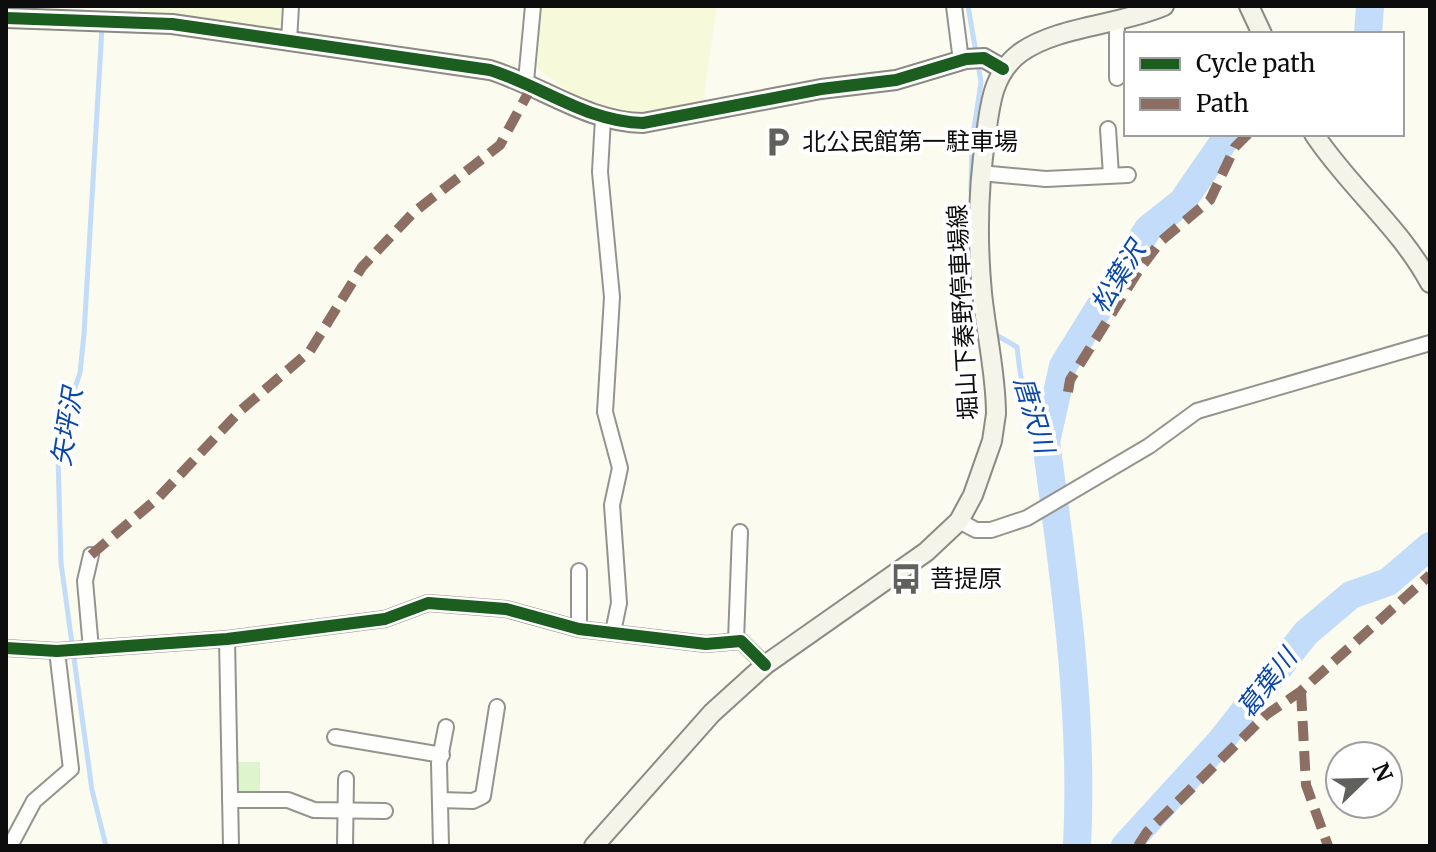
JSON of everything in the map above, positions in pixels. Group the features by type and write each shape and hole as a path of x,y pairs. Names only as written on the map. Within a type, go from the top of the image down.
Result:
{"street":[{"path":"289,41 291,6"},
{"path":"526,81 533,6"},
{"path":"954,6 970,59"},
{"path":"6,18 71,13 172,24 490,70 526,81 603,118 643,123 821,89 896,80 970,59 1003,69 1021,53 1043,41 1117,23 1164,6"},
{"path":"1249,6 1261,32"},
{"path":"1117,23 1117,78"},
{"name":"堀山下秦野停車場線","path":"594,846 712,713 765,665 926,552 959,521 973,495 992,441 996,414 979,232 980,173 993,92 1003,69"},
{"path":"603,118 600,172 612,297 605,412 620,468 612,505 619,603 613,632"},
{"path":"1108,129 1111,175"},
{"path":"1315,136 1332,161 1414,253 1430,283"},
{"path":"980,173 1046,179 1128,175"},
{"path":"959,521 976,530 991,530 1027,518 1061,500 1197,411 1430,343"},
{"path":"736,641 740,532"},
{"path":"88,649 85,581 91,555"},
{"path":"579,571 579,629"},
{"path":"6,648 57,651 227,639 385,619 428,603 506,609 579,629 706,644 741,641 765,665"},
{"path":"227,639 231,846"},
{"path":"10,846 34,801 71,769 57,651"},
{"path":"440,800 473,801 483,796 497,707"},
{"path":"441,846 440,800 446,727"},
{"path":"335,737 442,755"},
{"path":"345,846 346,779"},
{"path":"230,800 288,800 314,810 385,811"}],"green space":[{"path":"138,6 282,6 281,24 267,30 139,11"},
{"path":"537,6 717,6 703,103 670,112 621,115 575,96 532,64"},
{"path":"235,762 260,762 260,795 239,795 235,788"}],"waterway":[{"name":"唐沢川","path":"968,6 981,82 972,142 971,191"},
{"name":"松葉沢","path":"1368,32 1370,6"},
{"name":"矢坪沢","path":"102,27 84,334 80,373 63,423 58,457 61,563 92,790 106,846"},
{"name":"唐沢川","path":"1077,846 1075,694 1066,593 1046,442 1063,366 1148,229 1182,202 1228,136"},
{"name":"唐沢川","path":"971,253 976,311"},
{"name":"唐沢川","path":"993,333 1017,347 1028,408 1046,442"},
{"name":"葛葉川","path":"1125,846 1220,742 1306,633 1351,595 1388,582 1430,546"}],"marked path":[{"path":"91,555 159,497 240,411 310,351 362,267 414,212 500,145 533,84"},
{"path":"1068,392 1070,380 1139,270 1161,241 1210,200 1235,147 1246,136"},
{"path":"1138,846 1147,832 1266,715 1301,691 1430,575"},
{"path":"1301,691 1306,785 1328,846"}],"cycle path":[{"path":"6,18 172,24 490,70 603,117 643,123 821,89 896,80 966,59 984,58 1003,69"},
{"path":"6,648 57,651 227,639 385,619 428,603 506,609 579,629 706,644 741,641 765,665"}],"place":[{"name":"北公民館第一駐車場","path":"778,142"},
{"name":"菩提原","path":"906,579"}]}
